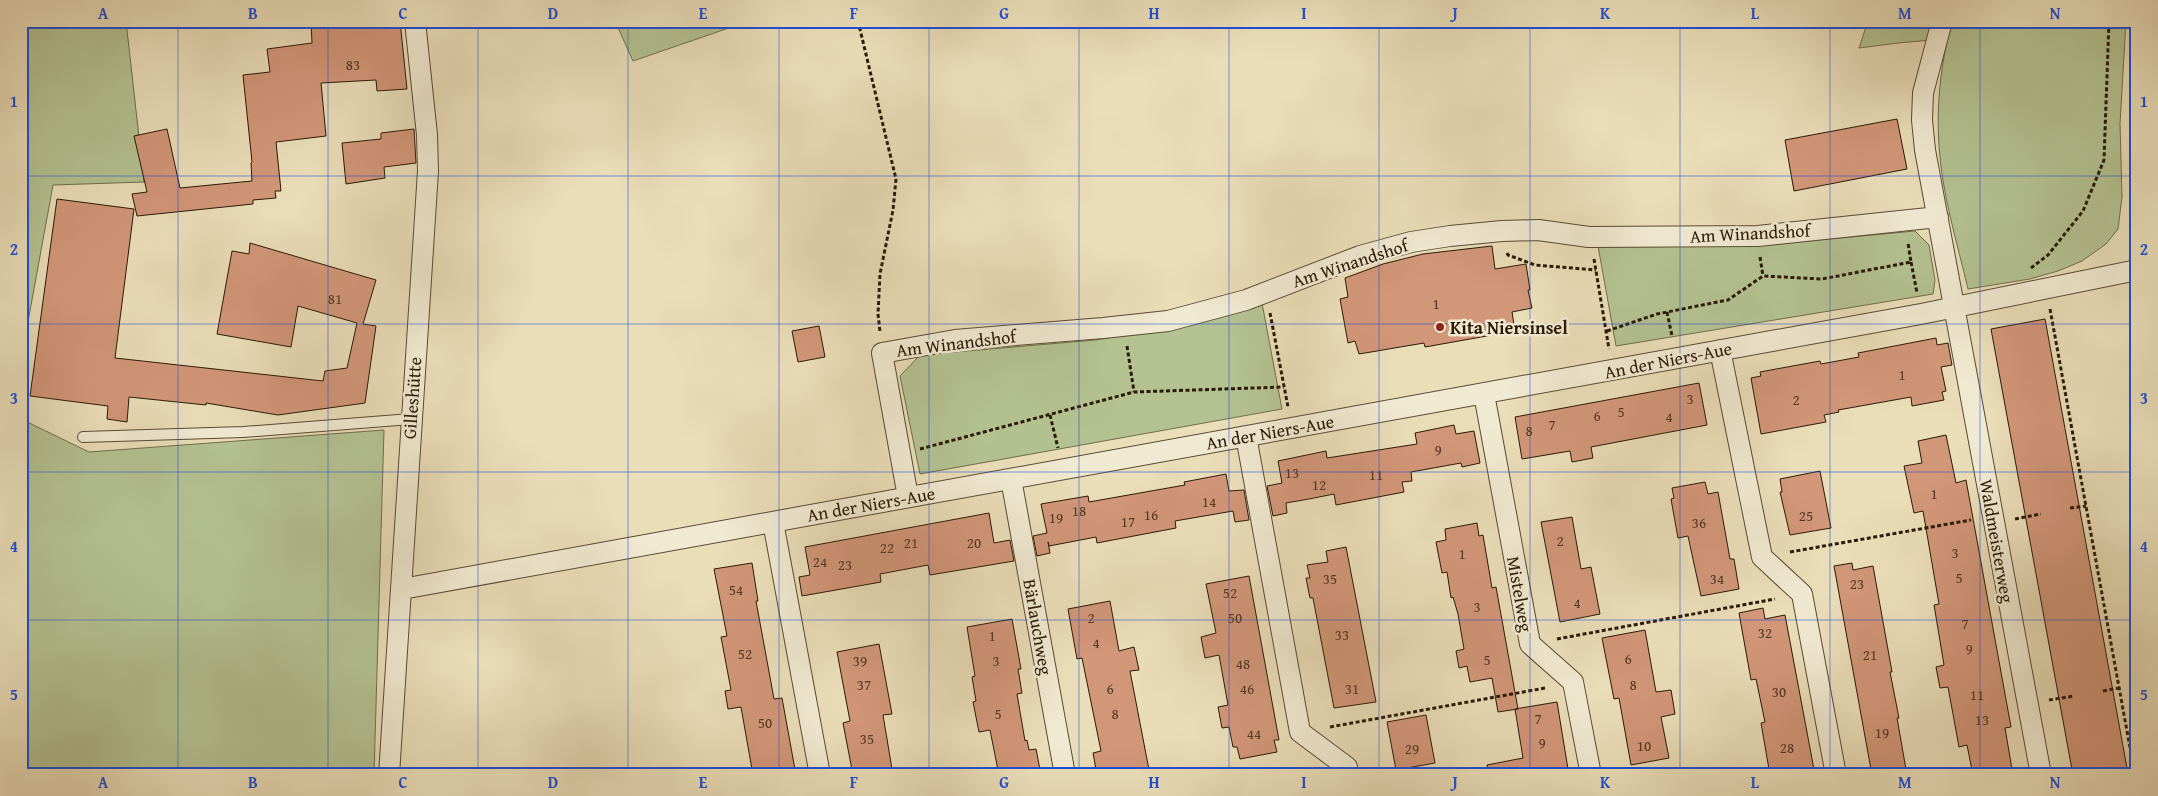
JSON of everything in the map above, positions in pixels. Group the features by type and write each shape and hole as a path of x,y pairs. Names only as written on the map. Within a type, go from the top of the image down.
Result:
{"street":[{"name":"Gilleshütte","path":"389,775 428,171 427,135 414,21"},
{"path":"1942,21 1923,93 1922,120 1925,150 1955,308"},
{"name":"Am Winandshof","path":"908,497 882,353 955,340 1168,321 1266,292 1360,256 1394,246 1443,237 1502,230 1538,230 1589,236 1758,236 1938,217"},
{"name":"An der Niers-Aue","path":"402,589 1955,308 2137,270"},
{"name":"Waldmeisterweg","path":"1955,308 2041,775"},
{"path":"1720,350 1762,557 1802,594 1836,775"},
{"name":"Mistelweg","path":"1484,394 1530,644 1573,682"},
{"path":"1246,436 1300,732 1347,767 1349,775"},
{"name":"Bärlauchweg","path":"1010,478 1064,775"},
{"path":"773,522 820,775"},
{"path":"1573,682 1590,775"}],"lane":[{"path":"84,438 243,432 411,419"}],"path":[{"path":"858,21 896,179 893,210 880,274 878,314 882,353"},
{"path":"2025,272 2048,255 2083,211 2104,160 2109,21"},
{"path":"1903,221 1921,314"},
{"path":"1502,230 1508,255 1535,265 1596,270"},
{"path":"1589,236 1613,370"},
{"path":"1607,331 1657,314 1728,300 1763,276 1822,279 1911,262"},
{"path":"2046,289 2135,775"},
{"path":"1266,292 1293,428"},
{"path":"1124,326 1134,392"},
{"path":"900,455 1134,392 1284,386"},
{"path":"1050,415 1062,470"},
{"path":"2070,508 2086,506"},
{"path":"1762,557 1992,516"},
{"path":"1530,644 1802,594"},
{"path":"1300,732 1573,682"},
{"path":"2104,691 2119,688"}],"green space":[{"path":"21,21 126,21 144,182 53,185 21,360"},
{"path":"615,21 749,21 633,61"},
{"path":"1868,21 1936,21 1932,40 1859,48"},
{"path":"1952,21 2126,21 2120,124 2122,197 2118,229 2106,244 2082,261 2058,271 2030,279 1968,289 1947,200 1939,146 1940,83"},
{"path":"1915,231 1929,245 1935,280 1933,294 1616,346 1598,246 1775,244"},
{"path":"1262,303 1282,409 920,474 900,376 920,355 1095,340 1182,326"},
{"path":"21,419 89,452 384,430 374,775 21,775"}],"building":[{"path":"311,21 400,21 407,89 377,91 376,80 321,83 326,136 276,142 281,191 275,191 276,198 253,200 253,204 137,216 132,194 147,192 134,136 167,129 180,188 252,181 252,162 243,75 270,72 267,49 312,43"},
{"path":"1897,119 1907,169 1794,191 1785,140"},
{"path":"414,129 416,163 384,167 385,178 346,184 342,143 381,139 381,133"},
{"path":"57,199 134,209 115,358 323,381 325,371 347,368 357,323 298,306 291,347 217,334 232,251 249,254 250,243 376,280 363,324 376,326 365,403 278,415 206,403 206,405 129,397 127,422 107,419 108,406 30,396"},
{"path":"1492,246 1495,269 1526,264 1530,290 1528,290 1532,308 1512,312 1515,331 1425,347 1424,343 1359,354 1355,341 1348,343 1340,299 1348,297 1345,278 1383,264 1423,254"},
{"path":"2045,319 2127,768 2118,770 2119,775 2073,775 1991,329"},
{"path":"819,326 825,357 798,362 792,331"},
{"path":"1936,338 1937,345 1948,343 1952,365 1941,367 1946,391 1942,392 1944,400 1912,406 1911,397 1838,410 1839,412 1824,415 1826,422 1761,434 1751,378 1761,376 1760,372 1820,361 1821,364 1859,357 1858,353"},
{"path":"1699,383 1707,425 1591,447 1593,458 1572,462 1570,451 1522,459 1515,417"},
{"path":"1454,425 1456,434 1474,431 1480,463 1462,467 1461,463 1411,472 1412,481 1402,482 1404,492 1336,505 1334,494 1286,503 1287,513 1273,516 1267,486 1282,483 1278,461 1326,451 1327,458 1417,444 1415,433"},
{"path":"1946,435 1956,483 1966,480 2011,727 2005,728 2013,775 1973,775 1967,745 1959,747 1948,687 1940,688 1936,667 1944,665 1934,605 1939,604 1923,511 1914,513 1904,466 1922,463 1918,441"},
{"path":"1820,471 1831,528 1790,535 1780,492 1782,492 1780,479"},
{"path":"1226,474 1229,491 1244,490 1249,520 1235,522 1233,511 1175,521 1176,528 1097,543 1096,537 1049,546 1048,542 1050,553 1037,556 1033,536 1047,533 1041,504 1088,496 1089,502 1185,485 1184,482"},
{"path":"1705,482 1708,494 1718,492 1730,559 1734,559 1739,589 1701,596 1688,536 1678,538 1671,499 1674,498 1672,488"},
{"path":"989,513 994,543 1010,540 1014,561 930,575 928,565 880,574 881,582 802,596 799,577 810,575 805,547"},
{"path":"1572,517 1581,569 1591,567 1600,614 1560,622 1541,522"},
{"path":"1477,523 1479,536 1483,535 1492,588 1496,587 1518,709 1498,712 1492,678 1470,682 1467,666 1459,668 1456,651 1464,649 1458,614 1453,597 1451,598 1447,572 1442,573 1436,542 1446,540 1445,529"},
{"path":"1346,547 1376,702 1334,708 1313,598 1310,598 1306,578 1310,578 1307,565 1328,562 1326,551"},
{"path":"752,563 758,601 756,601 774,699 782,698 796,775 753,775 741,707 728,709 725,691 731,690 721,637 727,636 714,569"},
{"path":"1852,563 1853,570 1873,566 1892,672 1890,672 1907,775 1872,775 1834,566"},
{"path":"1249,576 1279,740 1274,740 1277,752 1240,759 1237,747 1233,747 1229,727 1222,728 1218,707 1228,705 1219,655 1205,658 1201,637 1216,633 1206,584"},
{"path":"1110,601 1119,651 1134,647 1139,670 1130,671 1150,775 1097,775 1093,753 1101,751 1082,658 1077,659 1068,609"},
{"path":"1763,608 1765,619 1785,615 1815,775 1770,775 1761,723 1765,722 1756,679 1751,680 1739,613"},
{"path":"1012,619 1021,669 1018,669 1022,693 1017,694 1025,741 1027,740 1029,750 1036,749 1041,775 999,775 990,730 979,732 973,702 976,701 972,677 975,676 967,627"},
{"path":"1645,630 1656,692 1671,690 1675,714 1661,717 1669,758 1631,765 1619,698 1614,699 1602,638"},
{"path":"879,644 892,714 883,715 893,775 853,775 843,723 850,721 837,652"},
{"path":"1557,702 1569,775 1488,775 1487,765 1523,758 1515,709"},
{"path":"1426,715 1435,763 1396,770 1387,722"}],"place":[{"name":"Kita Niersinsel","path":"1440,327"}]}
